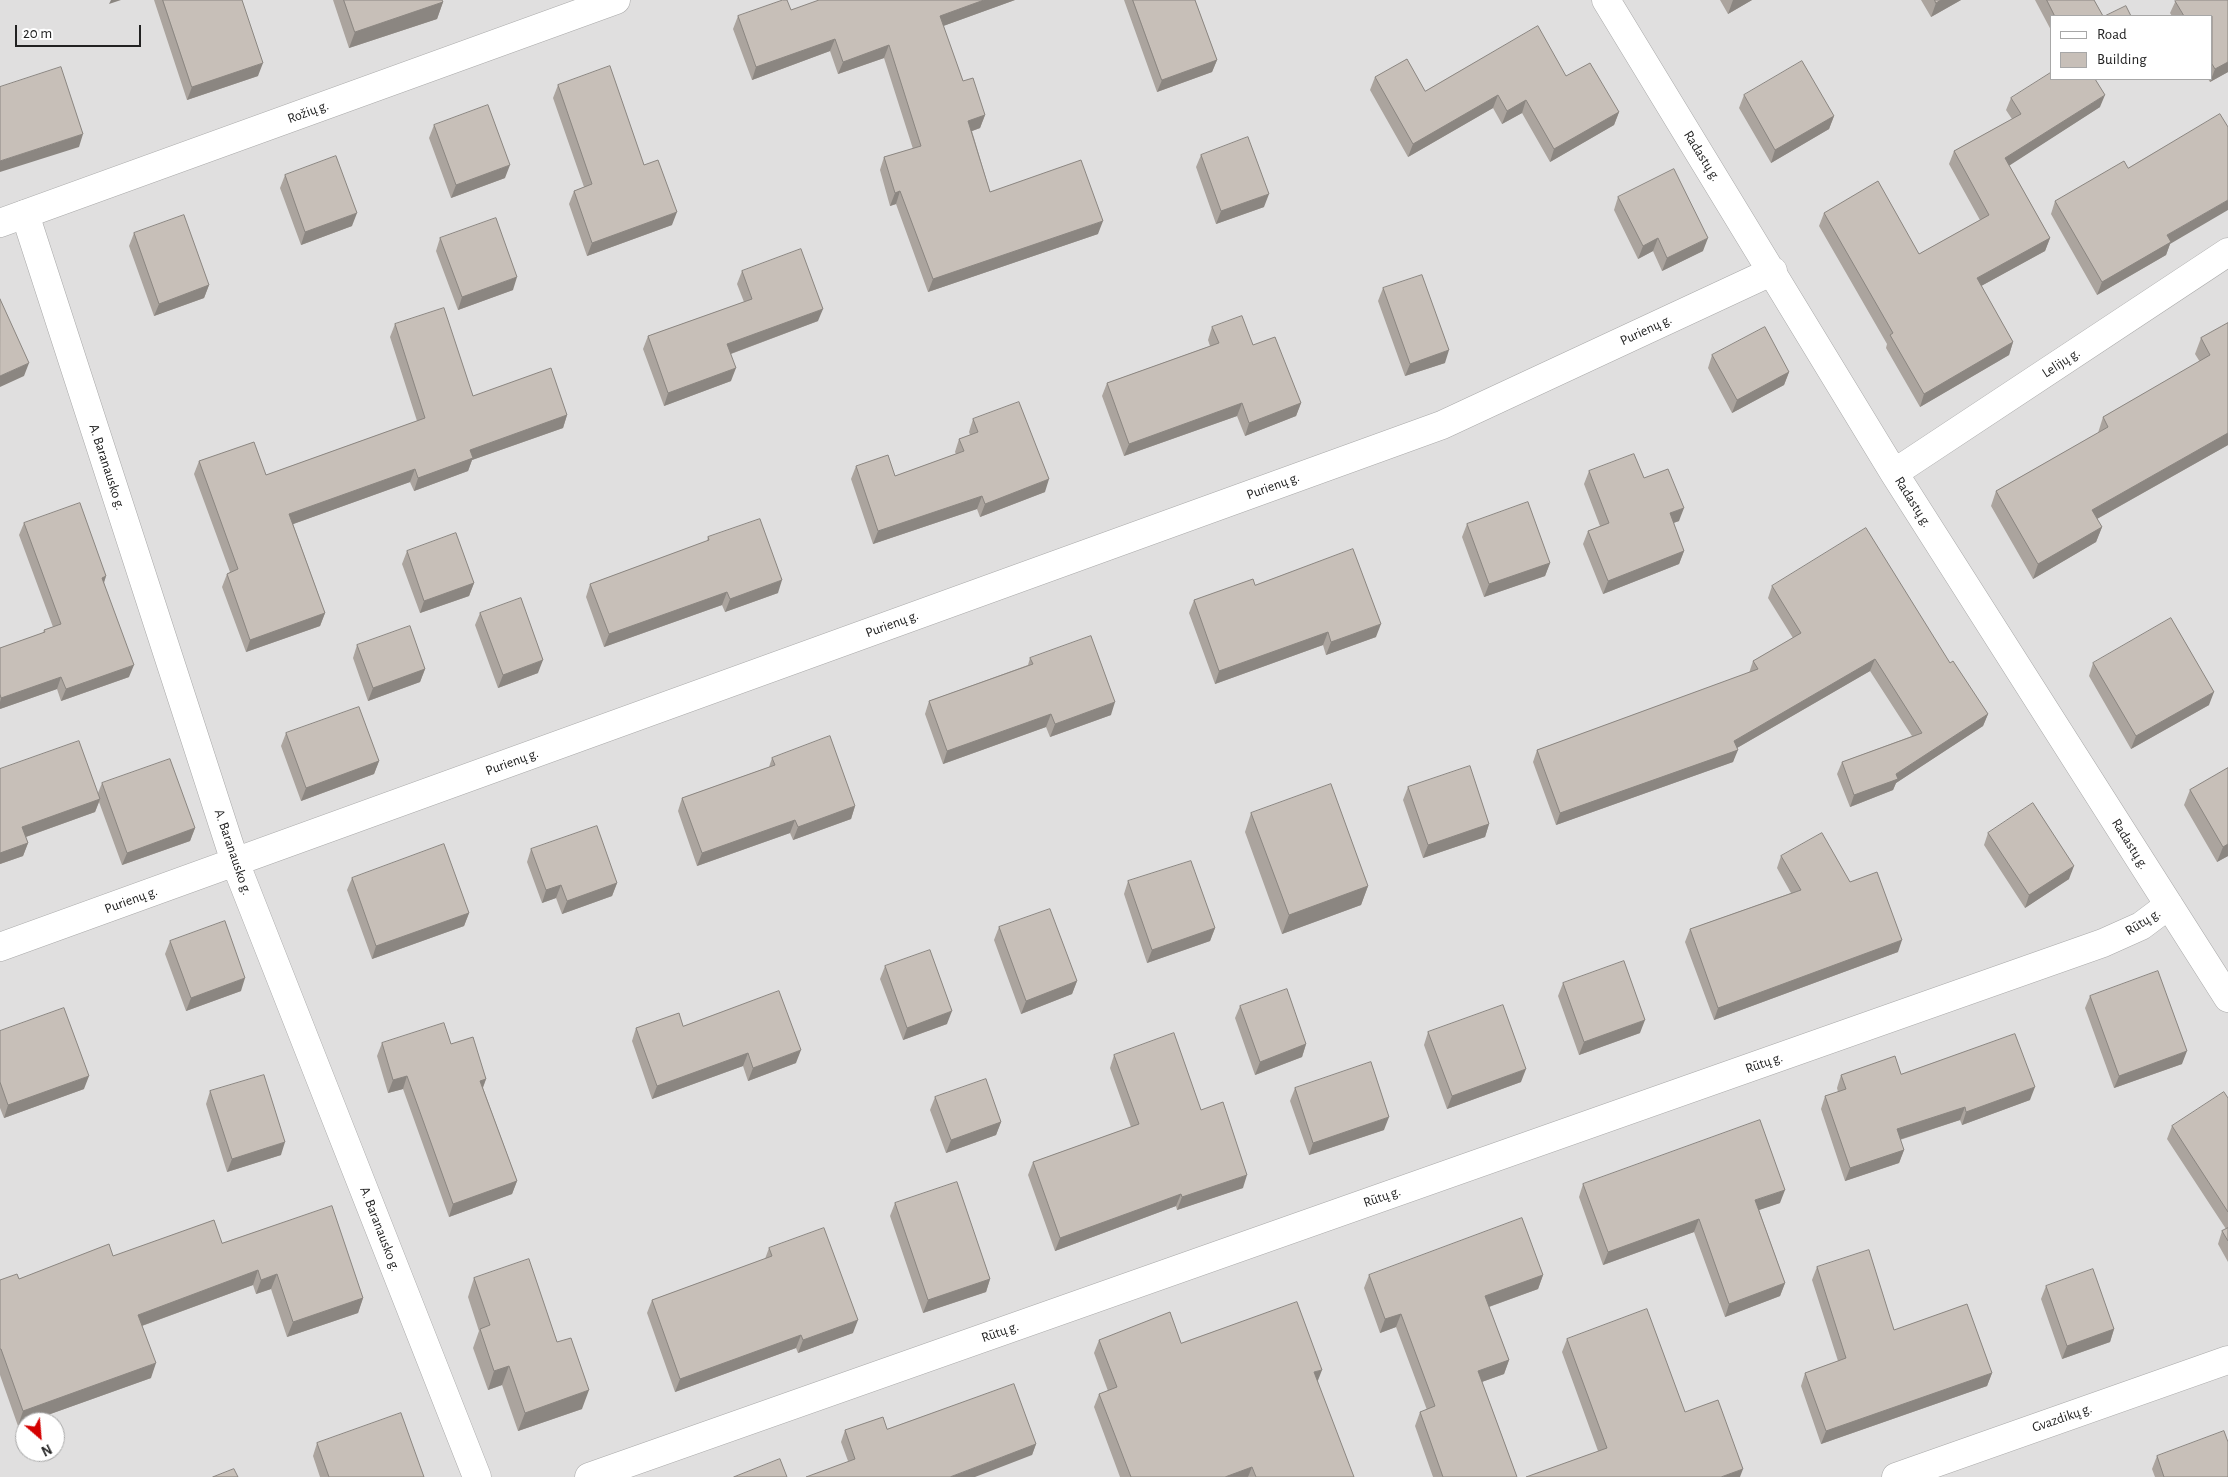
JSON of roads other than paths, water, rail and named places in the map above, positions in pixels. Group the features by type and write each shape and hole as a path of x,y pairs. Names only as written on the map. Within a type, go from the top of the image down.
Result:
{"street":[{"name":"Rožių g.","path":"0,223 616,0"},
{"name":"Radastų g.","path":"1606,0 1773,271 1894,473 2228,998"},
{"name":"A. Baranausko g.","path":"25,214 235,862 478,1477"},
{"name":"Lelijų g.","path":"1894,473 2228,252"},
{"name":"Purienų g.","path":"0,947 1442,425 1773,271"},
{"name":"Rūtų g.","path":"588,1477 2103,943 2142,926 2169,905"},
{"name":"Gvazdikų g.","path":"1896,1477 2228,1360"}]}
